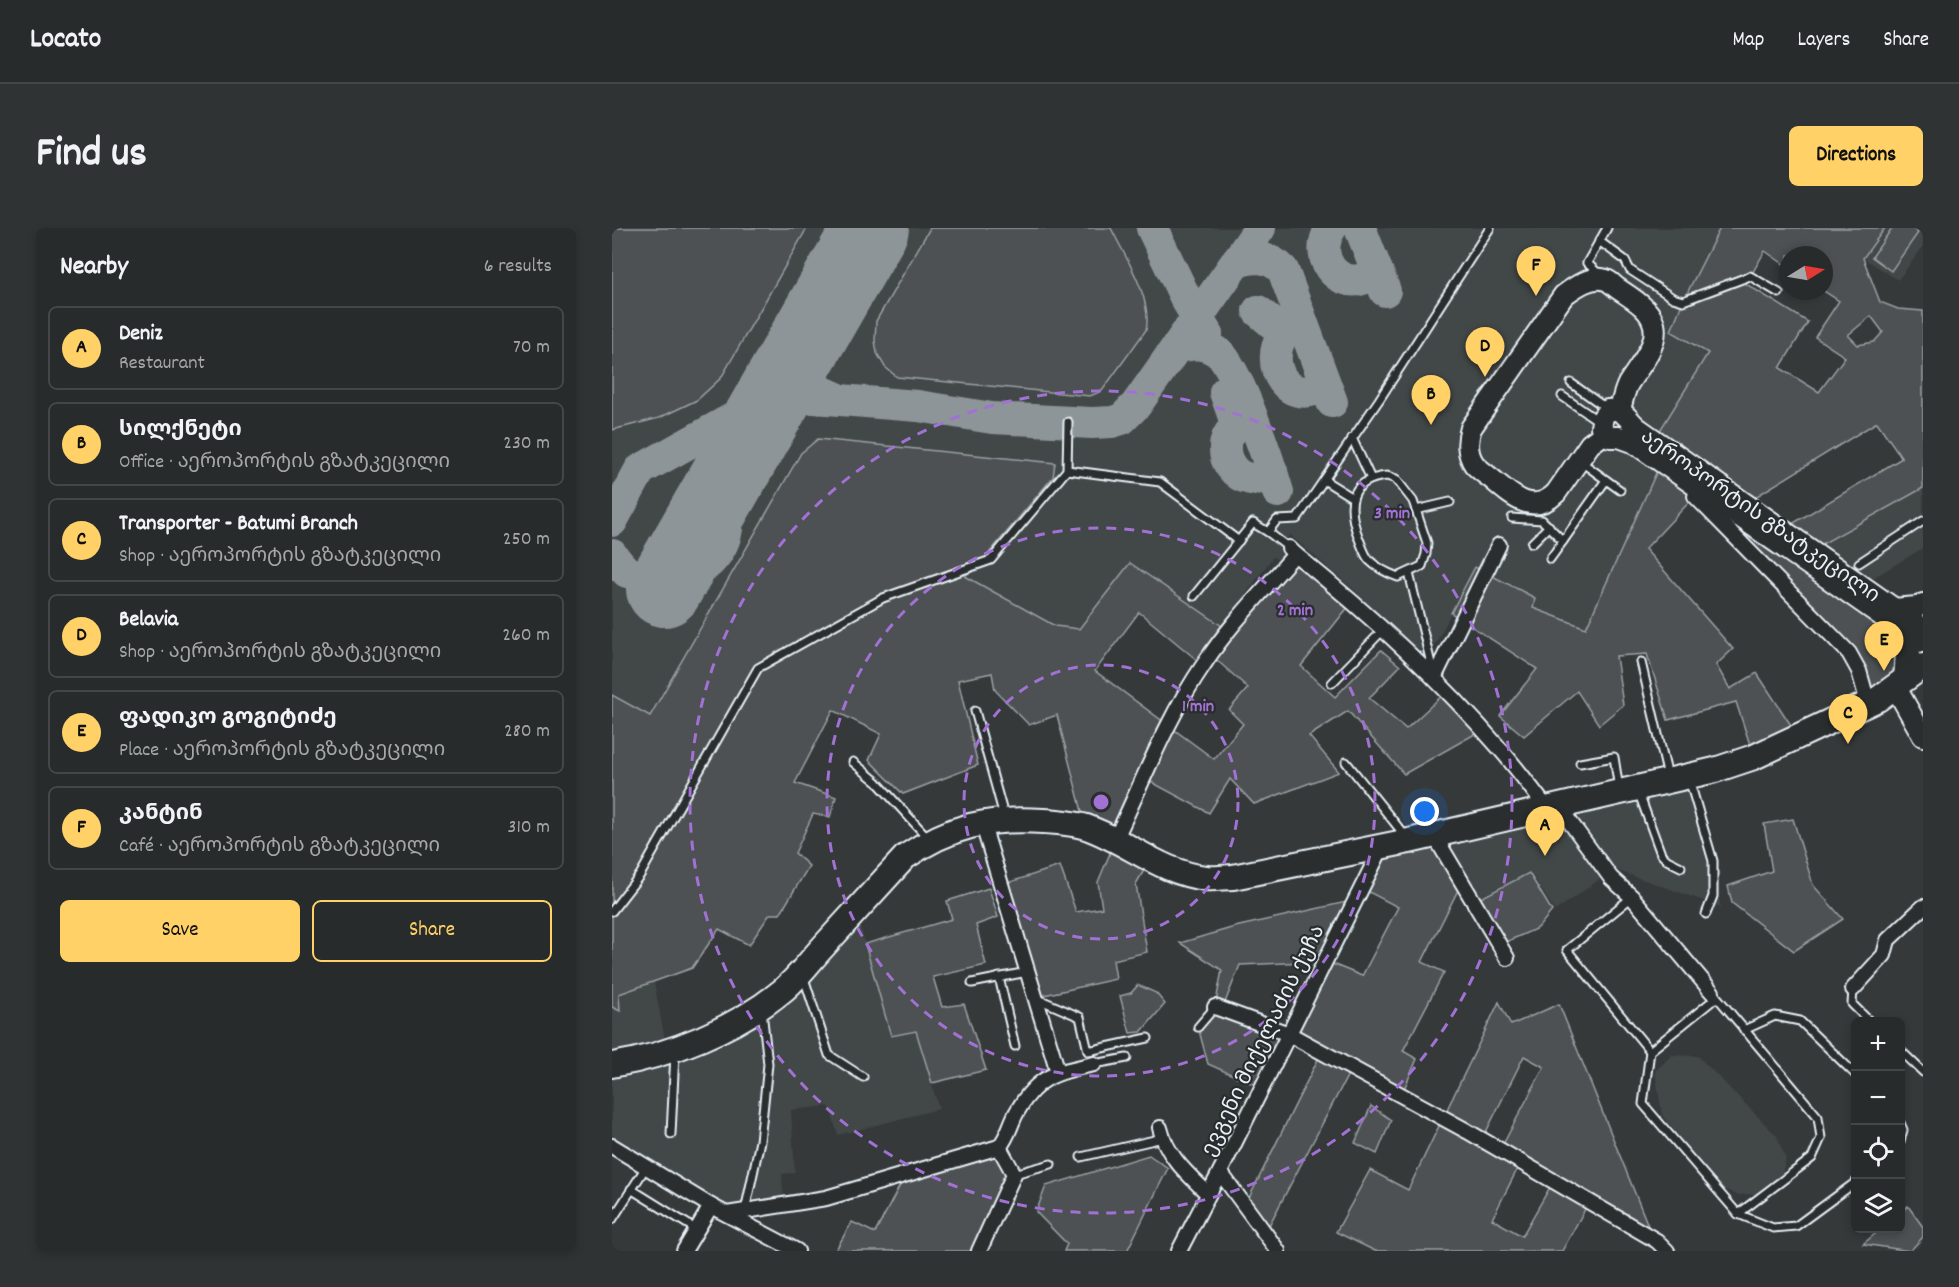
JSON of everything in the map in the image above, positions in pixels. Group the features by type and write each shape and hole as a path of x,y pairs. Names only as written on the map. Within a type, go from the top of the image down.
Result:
{"highway":[{"path":"612,1065 676,1048 748,1016 783,990 905,856 929,840 993,821 1059,822 1086,827 1178,872 1208,878 1244,875 1382,847 1628,791 1754,758 1900,688 1908,654 1906,623"}],"street":[{"path":"1605,279 1643,306 1653,321 1653,344 1649,354 1627,386 1614,422 1590,444 1550,500 1540,503 1530,504 1504,490 1474,464 1469,451 1471,428 1485,407 1564,295 1583,282 1605,279"},
{"name":"აეროპორტის გზატკეცილი","path":"1614,422 1632,442 1906,623 1923,642"},
{"path":"1695,496 1849,653 1859,671 1900,688 1923,736"},
{"path":"1434,678 1499,545"},
{"path":"1115,840 1168,726 1203,664 1292,551 1353,601 1434,678 1553,808 1611,878 1632,897 1715,995"},
{"path":"1906,623 1917,607 1923,604"},
{"path":"993,821 1027,972 1058,1072"},
{"path":"1434,835 1507,958"},
{"name":"ევგენი მიქელაძის ქუჩა","path":"1179,1251 1382,847"},
{"path":"1853,988 1884,955 1888,940 1923,907"},
{"path":"1215,1007 1289,1034 1467,1131 1657,1241 1667,1251"},
{"path":"727,1214 826,1198 999,1147 1006,1140 1018,1109 1030,1092 1044,1079 1058,1072 1094,1064"},
{"path":"1161,1133 1170,1154 1208,1194"},
{"path":"612,1146 711,1206 797,1251"},
{"path":"979,1251 1014,1174 999,1147"},
{"path":"1220,1172 1278,1251"},
{"path":"684,1251 711,1206"}],"lane":[{"path":"1268,532 1277,520 1297,519 1490,228"},
{"path":"1605,279 1587,262 1607,228"},
{"path":"1599,241 1625,260 1630,270 1673,298 1683,301 1750,276 1779,293"},
{"path":"1571,383 1614,422"},
{"path":"1562,396 1614,422"},
{"path":"612,911 640,875 758,668 884,598 991,560 1067,470 1068,422"},
{"path":"1352,438 1371,479"},
{"path":"1578,459 1620,490"},
{"path":"1067,470 1160,482 1239,541"},
{"path":"1387,476 1396,479 1405,488 1416,510 1427,543 1426,554 1422,566 1410,573 1398,577 1389,574 1367,558 1353,524 1351,502 1357,489 1365,480 1371,479 1387,476"},
{"path":"1324,480 1353,498"},
{"path":"1550,559 1606,480"},
{"path":"1416,510 1450,502"},
{"path":"1512,518 1542,520 1563,541"},
{"path":"1859,563 1923,521"},
{"path":"1194,596 1253,523 1292,551"},
{"path":"1532,543 1549,526"},
{"path":"1410,573 1434,678"},
{"path":"1332,683 1383,630"},
{"path":"1641,662 1678,779 1713,861 1713,896 1706,914"},
{"path":"975,711 993,821"},
{"path":"1580,764 1614,757 1628,791 1661,854 1681,867"},
{"path":"853,762 877,782 929,840"},
{"path":"1346,762 1409,841"},
{"path":"1632,897 1568,950 1650,1051"},
{"path":"802,970 829,1056 863,1077"},
{"path":"972,983 1027,972"},
{"path":"999,977 1015,1046"},
{"path":"1853,988 1852,1004 1865,1017"},
{"path":"1738,1214 1812,1158 1821,1138 1818,1117 1715,995 1650,1051 1643,1104 1738,1214 1773,1228 1796,1226 1851,1186"},
{"path":"1035,998 1080,1017 1088,1051 1148,1038"},
{"path":"744,1211 760,1141 768,1064 762,1006"},
{"path":"1198,1027 1215,1007"},
{"path":"1744,1030 1775,1016 1800,1021 1852,1071"},
{"path":"671,1134 676,1048"},
{"path":"1905,1055 1923,1072"},
{"path":"1094,1064 1127,1058"},
{"path":"1081,1157 1161,1133"},
{"path":"1014,1174 1051,1164"},
{"path":"612,1220 646,1167"},
{"path":"631,1189 697,1230"}],"shaded area":[{"path":"612,228 1720,228 1683,301 1671,331 1708,353 1654,439 1661,462 1586,628 1533,608 1475,567 1436,643 1429,650 1423,651 1410,646 1354,590 1290,535 1284,541 1291,545 1280,561 1273,557 1222,627 1130,563 1079,629 1055,626 965,576 876,614 612,942"},
{"path":"612,228 807,228 721,378 697,400 659,418 612,430"},
{"path":"930,228 1111,228 1142,291 1147,318 1146,330 1102,391 1090,396 897,377 885,367 877,353 876,321"},
{"path":"1720,228 1885,228 1863,258 1880,302 1898,309 1923,311 1923,488 1815,548 1782,530 1902,458 1877,422 1744,504 1654,440 1708,353 1671,331 1683,301","holes":["1779,246 1833,246 1833,297 1839,301 1815,337 1845,357 1819,392 1780,368 1808,322 1746,284 1765,251 1779,261","1871,316 1883,332 1874,342 1858,345 1848,335"]},
{"path":"1885,228 1923,228 1923,247 1898,280 1863,258"},
{"path":"1892,228 1912,228 1918,233 1891,271 1872,257"},
{"path":"818,439 1055,463 1053,477 985,558 965,576 1055,626 1079,629 1130,563 1228,630 1295,554 1353,601 1301,666 1335,697 1381,650 1400,666 1369,698 1406,729 1447,691 1482,730 1404,774 1348,711 1309,736 1339,772 1254,804 1230,779 1209,813 1144,778 1116,840 1150,860 1136,884 1147,952 1113,960 1116,979 1035,997 1001,885 1060,866 1076,912 1102,908 1098,882 1115,841 1086,827 1057,715 1029,725 995,690 992,673 958,680 978,765 903,794 869,760 881,734 833,710 795,783 836,797 830,817 813,814 795,853 809,866 780,914 770,914 749,945 719,929 692,968 619,994 620,1011 612,1007 612,695 650,716 801,453","holes":["1139,612 1203,665 1211,655 1248,688 1229,710 1243,724 1214,759 1095,671"]},
{"path":"1661,462 1892,635 1900,671 1866,692 1859,671 1695,496 1645,549 1733,649 1716,665 1730,689 1757,673 1798,736 1754,757 1736,702 1668,720 1647,654 1616,656 1623,705 1599,725 1577,691 1524,736 1500,716 1537,669 1451,613 1475,567 1535,598 1533,608 1586,628"},
{"path":"1923,488 1923,548 1863,584 1815,548"},
{"path":"1687,778 1721,907 1610,868 1562,809"},
{"path":"1557,810 1607,874 1555,911 1530,872 1474,900 1436,837"},
{"path":"1793,819 1813,885 1843,919 1794,951 1732,903 1728,886 1772,871 1764,824"},
{"path":"1434,835 1462,882 1422,962 1444,972 1403,1051 1417,1059 1401,1096 1351,1069 1265,1233 1245,1206 1321,1053 1289,1034 1325,961 1362,976 1398,907 1361,888 1382,847"},
{"path":"1529,873 1552,911 1538,928 1501,944 1475,901"},
{"path":"989,888 998,917 976,925 986,965 933,977 942,1007 964,1004 986,1070 932,1083 916,1031 891,1036 865,944 952,919 947,901"},
{"path":"1355,900 1325,961 1240,965 1222,1010 1289,1034 1262,1088 1208,1064 1198,1027 1215,1007 1222,970 1180,943 1235,927"},
{"path":"856,911 891,1036 916,1031 939,1109 838,1135 829,1106 791,1110 795,1173 782,1174 784,1205 727,1214 612,1146 612,1007 619,1010 619,994 654,982 667,1050 748,1015"},
{"path":"1138,985 1156,993 1165,1004 1141,1032 1130,1033 1120,996 1131,993"},
{"path":"1499,1002 1511,1025 1559,1004 1651,1233 1590,1200 1562,1251 1375,1251 1336,1232 1370,1170 1408,1190","holes":["1524,1056 1544,1067 1500,1150 1482,1140","1521,1162 1554,1180 1522,1236 1492,1219"]},
{"path":"1672,1055 1698,1056 1777,1136 1786,1159 1782,1174 1759,1194 1737,1195 1719,1187 1662,1115 1655,1071"},
{"path":"1371,1106 1391,1120 1377,1154 1355,1143"},
{"path":"999,1147 1014,1174 979,1251 835,1251 852,1222 875,1233 906,1174"},
{"path":"1149,1155 1168,1168 1127,1251 1064,1251 1067,1244 1036,1212 1046,1186"},
{"path":"1908,1206 1923,1227 1923,1237 1910,1251 1863,1244 1876,1233 1905,1233 1905,1209"}],"taxiway":[{"path":"1152,228 1186,299 1207,334"},
{"path":"612,521 640,470 775,395 918,406 992,418 1092,423 1122,419 1136,405 1260,228"},
{"path":"1331,228 1325,241 1325,253 1328,264 1334,272 1343,278 1354,280 1365,278 1377,271"},
{"path":"1360,228 1385,291"},
{"path":"1237,262 1249,259 1267,260 1283,270 1332,402"},
{"path":"1258,311 1284,333 1278,345 1276,358 1283,380 1291,388 1301,392 1312,391 1325,384"},
{"path":"821,315 804,347 804,359 808,377 819,390 837,398"},
{"path":"1176,349 1203,345 1214,349 1227,362 1253,418 1278,492"},
{"path":"1225,392 1237,426 1228,436 1225,447 1226,457 1231,467 1239,475 1249,479 1260,478 1272,471"},
{"path":"612,555 627,572 658,578 684,576 705,566 721,547 726,534 727,517 721,489"}],"runway":[{"path":"664,589 871,228"}],"place":[{"name":"კანტინ","path":"1536,296"},
{"name":"Belavia","path":"1485,377"},
{"name":"სილქნეტი","path":"1431,425"},
{"name":"ფადიკო გოგიტიძე","path":"1884,671"},
{"name":"Transporter - Batumi Branch","path":"1848,744"},
{"name":"Deniz","path":"1545,856"}]}
